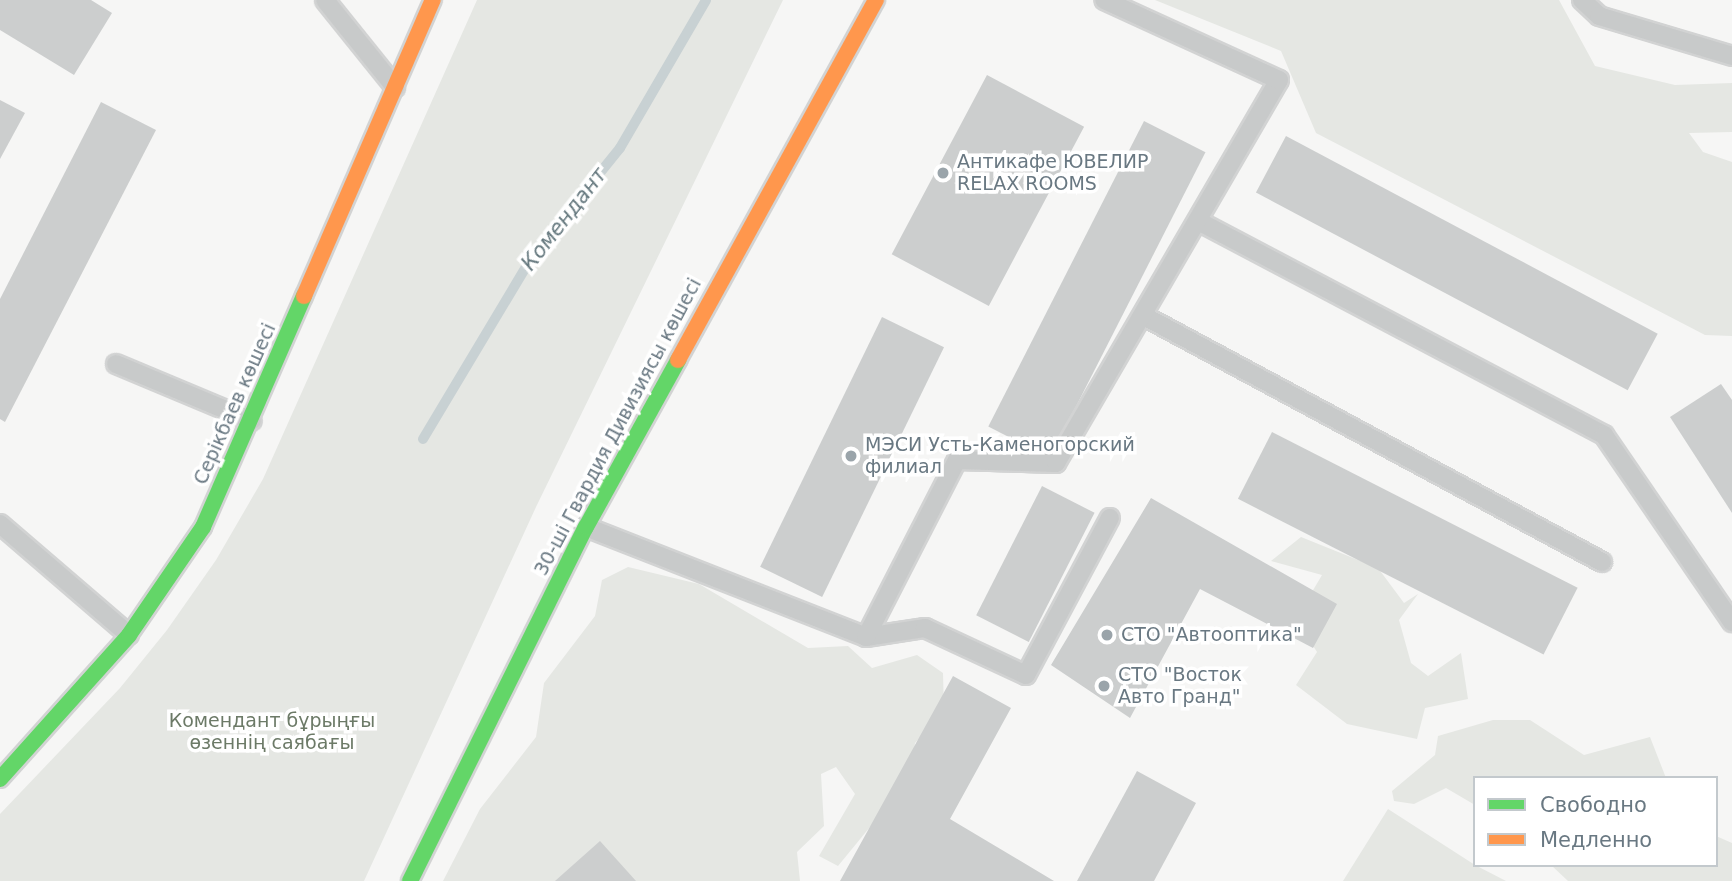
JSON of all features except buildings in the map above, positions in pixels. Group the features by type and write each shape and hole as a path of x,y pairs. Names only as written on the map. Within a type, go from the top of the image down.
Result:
{"street":[{"name":"Серікбаев көшесі","path":"0,779 129,635 203,527 252,421 433,0"},
{"name":"30-ші Гвардия Дивизиясы көшесі","path":"410,881 586,527 876,0"}],"lane":[{"path":"325,0 395,88"},
{"path":"866,637 957,460 1056,463 1279,80 1104,0"},
{"path":"1582,0 1599,16 1732,56"},
{"path":"1198,221 1604,435 1732,622"},
{"path":"1144,316 1602,562"},
{"path":"116,364 252,421"},
{"path":"586,527 866,637 925,628 1026,675 1110,518"},
{"path":"0,524 129,635"}],"green space":[{"name":"Комендант бұрыңғы өзеннің саябағы","path":"477,0 783,0 536,507 364,881 0,881 0,814 120,688 167,630 216,560 263,479"},
{"path":"1155,0 1559,0 1595,66 1675,85 1732,83 1732,132 1689,133 1703,152 1732,162 1732,336 1705,335 1316,133 1281,51"},
{"path":"1301,537 1378,568 1404,603 1418,594 1399,620 1411,663 1428,676 1461,653 1468,699 1425,708 1417,739 1347,724 1296,685 1317,652 1296,619 1322,575 1271,561"},
{"path":"628,567 699,584 808,648 848,646 872,668 917,655 943,673 944,711 915,743 911,777 838,866 819,856 855,794 836,767 821,774 824,826 797,852 800,881 443,881 480,809 536,737 544,683 595,616 602,580"},
{"path":"1493,720 1530,720 1584,755 1650,737 1665,776 1473,776 1473,804 1446,788 1414,804 1394,801 1392,791 1435,755 1438,736"},
{"path":"1388,809 1473,864 1473,867 1479,867 1506,881 1343,881"},
{"path":"1718,837 1732,843 1732,881 1568,881 1553,867 1718,867"}],"waterway":[{"name":"Комендант","path":"423,439 532,257 620,148 706,0"}],"traffic: fast":[{"path":"0,779 129,635 203,527 304,296"},
{"path":"410,881 586,527 678,360"}],"traffic: slow":[{"path":"304,296 433,0"},
{"path":"678,360 876,0"}],"place":[{"name":"Антикафе ЮВЕЛИР RELAX ROOMS","path":"943,173"},
{"name":"МЭСИ Усть-Каменогорский филиал","path":"851,456"},
{"name":"СТО \"Автооптика\"","path":"1107,635"},
{"name":"СТО \"Восток Авто Гранд\"","path":"1104,686"}]}
